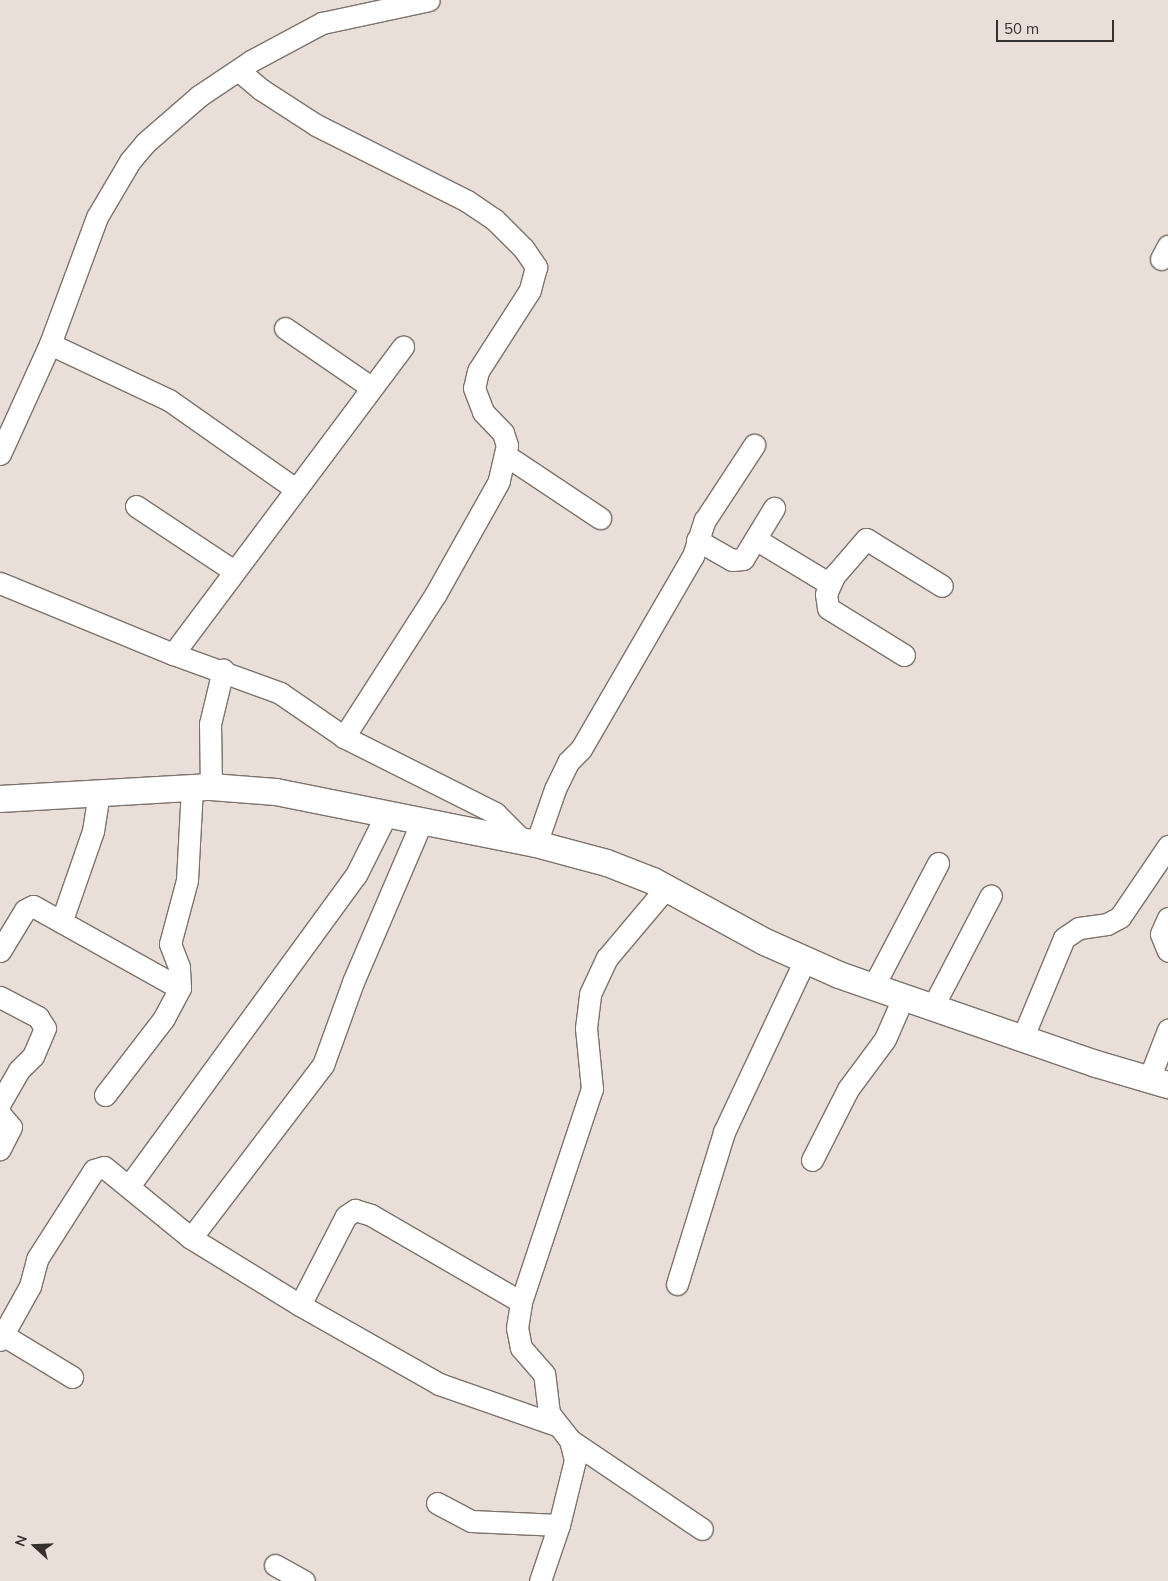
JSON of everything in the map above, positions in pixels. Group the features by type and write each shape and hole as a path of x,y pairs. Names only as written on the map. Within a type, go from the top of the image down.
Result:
{"main road":[{"path":"0,799 202,788 276,792 530,843 607,863 666,888 765,942 805,960 903,998 1022,1039 1160,1061"}],"street":[{"path":"0,454 50,344 98,218 130,161 167,123 238,70 322,23 429,0"},
{"path":"238,70 262,90 316,125 467,201 494,220 532,258 536,278 478,371 474,388 483,412 503,433 507,445 507,456 488,504 435,595 344,737"},
{"path":"285,328 371,387"},
{"path":"50,344 169,400 294,488"},
{"path":"173,654 294,488 403,346"},
{"path":"0,583 173,654 223,670 280,692 344,737 488,808 530,843 568,762 581,749 692,556 705,520 754,445"},
{"path":"507,456 600,518"},
{"path":"136,506 234,571"},
{"path":"697,540 738,561 747,555 774,508"},
{"path":"904,655 832,612 826,601 830,584 856,547 866,539 942,586"},
{"path":"757,540 830,584"},
{"path":"105,1095 164,1018 180,988 180,972 170,944 187,880 210,724 223,670"},
{"path":"62,920 93,830 99,794"},
{"path":"129,1186 356,875 387,813"},
{"path":"191,1238 322,1065 353,982 422,820"},
{"path":"1022,1039 1064,938 1079,928 1106,924 1120,916 1168,846"},
{"path":"873,987 938,863"},
{"path":"540,1581 559,1525 575,1460 563,1432 549,1413 544,1374 521,1348 517,1328 521,1302 592,1089 586,1028 590,994 608,958 666,888"},
{"path":"932,1008 991,895"},
{"path":"0,951 28,907 38,908 180,988"},
{"path":"1168,918 1161,934 1162,942 1168,951"},
{"path":"677,1284 724,1132 805,960"},
{"path":"0,996 38,1017 45,1028 30,1060 19,1070 0,1103"},
{"path":"812,1160 848,1089 885,1039 903,998"},
{"path":"0,1114 11,1127 0,1149"},
{"path":"72,1378 2,1337 30,1286 37,1259 94,1170 104,1167 191,1238 300,1305 439,1384 563,1432 702,1529"},
{"path":"300,1305 346,1216 355,1210 371,1215 521,1302"},
{"path":"437,1503 471,1521 559,1525"},
{"path":"275,1565 304,1581"}]}
